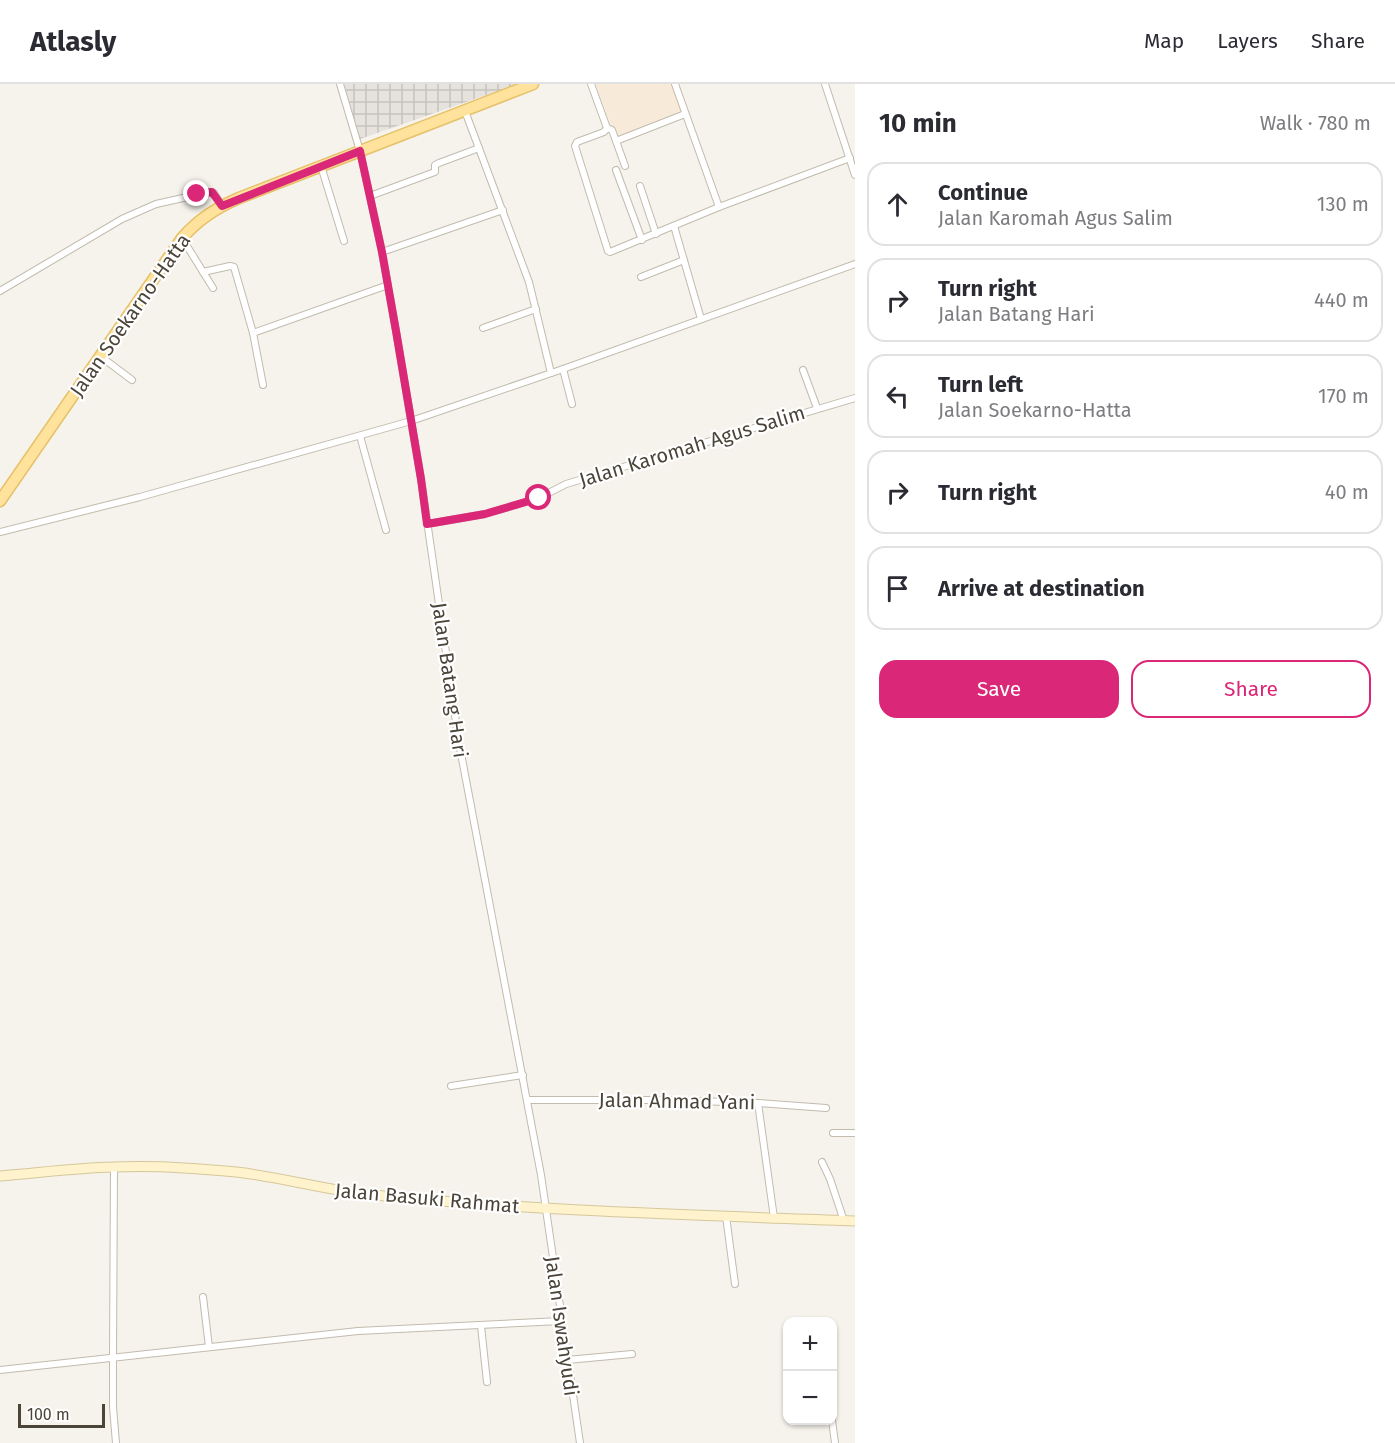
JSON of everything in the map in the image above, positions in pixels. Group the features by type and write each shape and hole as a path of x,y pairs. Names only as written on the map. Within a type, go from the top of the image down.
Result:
{"main road":[{"name":"Jalan Soekarno-Hatta","path":"0,501 182,238 194,225 222,206 533,84"},
{"name":"Jalan Basuki Rahmat","path":"0,1176 114,1167 233,1172 373,1195 545,1208 855,1221"}],"street":[{"name":"Jalan Batang Hari","path":"340,84 360,151 382,252 411,421 459,743 523,1075 545,1208"},
{"path":"591,84 607,128 612,130 625,166"},
{"path":"675,84 718,207"},
{"path":"825,84 851,154 855,175"},
{"path":"465,111 529,282 551,373"},
{"path":"616,141 685,114"},
{"path":"607,128 604,132 577,142 575,145 610,252 851,154"},
{"path":"370,196 432,173 435,171 435,165 479,148"},
{"path":"321,166 344,241"},
{"path":"616,170 642,240"},
{"path":"640,186 656,234"},
{"path":"0,291 122,219 156,204 210,192 222,206"},
{"path":"382,252 503,210"},
{"path":"674,226 702,319"},
{"path":"182,238 213,288"},
{"path":"641,277 684,260"},
{"path":"0,532 140,497 411,421 855,264"},
{"path":"203,272 234,267 253,333 263,385"},
{"path":"253,333 388,285"},
{"path":"483,328 536,309"},
{"path":"100,356 132,380"},
{"path":"563,369 572,404"},
{"path":"803,370 817,408"},
{"name":"Jalan Karomah Agus Salim","path":"427,524 485,514 539,498 566,484 855,398"},
{"path":"360,435 386,530"},
{"path":"451,1086 523,1075"},
{"name":"Jalan Ahmad Yani","path":"527,1100 654,1100 758,1103 826,1108"},
{"path":"758,1103 774,1218"},
{"path":"833,1133 855,1133"},
{"path":"822,1162 844,1221"},
{"path":"114,1167 113,1407 116,1443"},
{"name":"Jalan Iswahyudi","path":"545,1208 580,1443"},
{"path":"726,1216 735,1284"},
{"path":"203,1297 209,1347"},
{"path":"0,1370 358,1331 561,1321"},
{"path":"481,1326 487,1382"},
{"path":"567,1360 632,1354"},
{"path":"833,1425 835,1443"}],"shaded area":[{"path":"344,84 518,84 360,139"},
{"path":"596,84 672,84 682,113 616,139"}],"route":[{"path":"197,194 212,192 222,206 360,151 382,252 427,524 485,514 539,498"}]}
